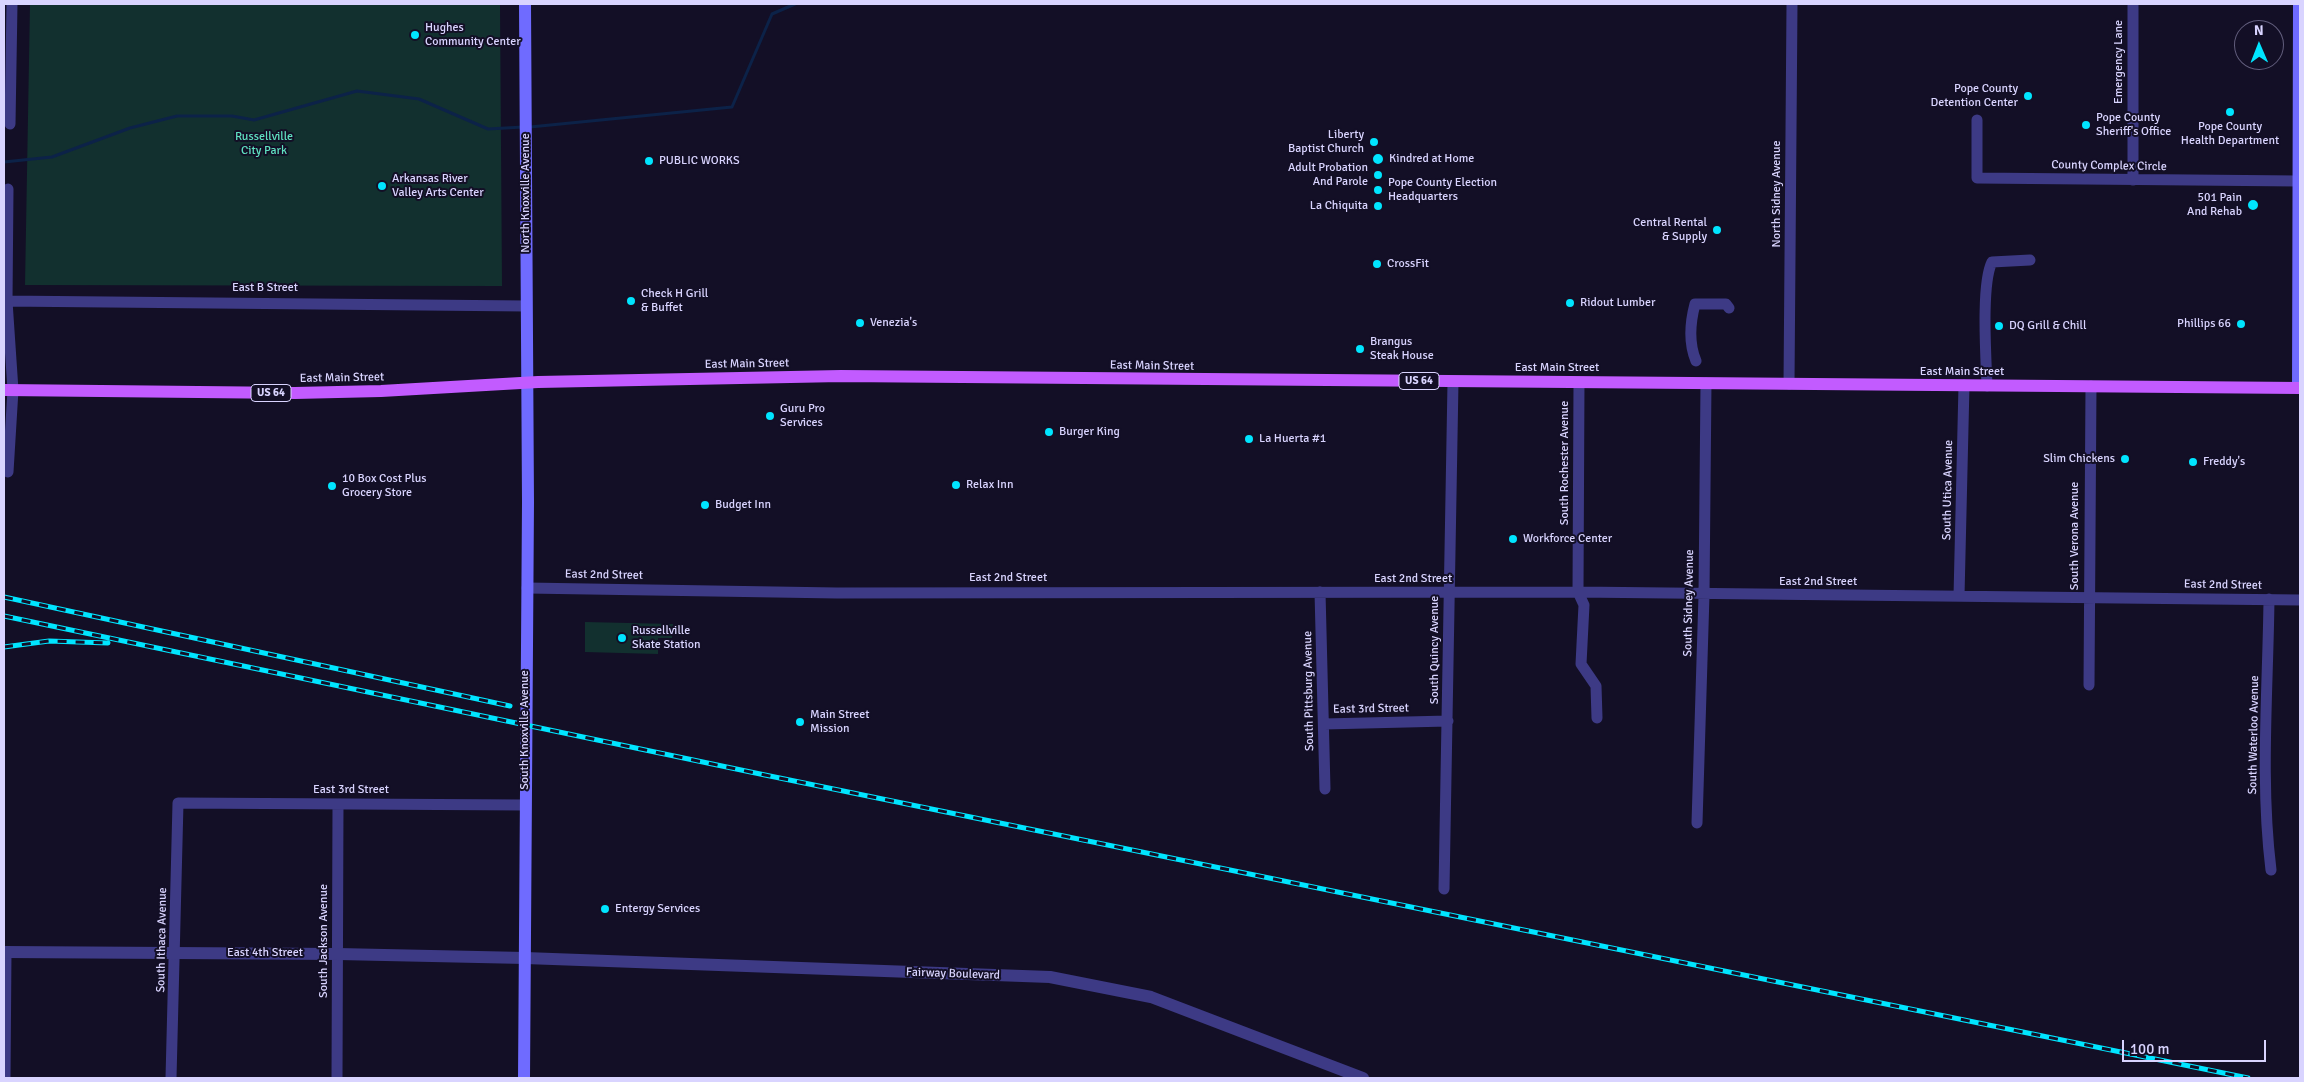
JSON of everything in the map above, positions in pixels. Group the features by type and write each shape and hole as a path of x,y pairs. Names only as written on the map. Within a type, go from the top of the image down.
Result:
{"main road":[{"name":"North Knoxville Avenue","path":"525,4 526,383"},
{"path":"2299,388 2298,181 2300,4"},
{"name":"East Main Street","path":"8,390 295,393 381,391 526,383 841,376 2299,388"},
{"name":"South Knoxville Avenue","path":"524,1078 527,588 526,383"}],"street":[{"path":"10,124 12,4"},
{"name":"North Sidney Avenue","path":"1789,384 1792,4"},
{"name":"Emergency Lane","path":"2133,4 2134,180"},
{"name":"County Complex Circle","path":"1977,120 1977,178 2298,181"},
{"path":"8,189 5,301 8,472"},
{"path":"1987,386 1986,291 1988,270 1992,262 2030,260"},
{"name":"East B Street","path":"5,301 526,306"},
{"path":"1696,361 1691,349 1690,328 1695,304 1726,304 1729,308"},
{"name":"South Quincy Avenue","path":"1444,888 1453,382"},
{"name":"South Rochester Avenue","path":"1579,382 1578,592 1584,605 1581,664 1596,686 1597,718"},
{"name":"South Sidney Avenue","path":"1697,822 1704,595 1706,383"},
{"name":"South Utica Avenue","path":"1959,596 1964,386"},
{"name":"South Verona Avenue","path":"2089,685 2091,386"},
{"name":"East 2nd Street","path":"527,588 837,593 1578,592 1704,595 2300,600"},
{"name":"South Pittsburg Avenue","path":"1320,592 1325,789"},
{"name":"South Waterloo Avenue","path":"2269,599 2266,774 2267,835 2271,870"},
{"name":"East 3rd Street","path":"1324,724 1448,721"},
{"name":"East 3rd Street","path":"178,803 525,805"},
{"name":"South Ithaca Avenue","path":"171,1078 176,952 178,803"},
{"name":"South Jackson Avenue","path":"337,1078 338,804"},
{"path":"5,952 5,1078"},
{"name":"East 4th Street","path":"5,952 176,952 525,958"},
{"name":"Fairway Boulevard","path":"525,958 1050,977 1151,997 1363,1078"}],"green space":[{"name":"Russellville City Park","path":"30,4 500,4 502,286 25,285"},
{"name":"Russellville Skate Station","path":"585,622 673,624 672,638 658,638 658,654 585,652"}],"waterway":[{"path":"530,127 732,107 772,14 795,4"},
{"path":"4,162 52,157 130,128 177,116 232,116 254,120 357,91 419,99 488,129 523,127"}],"railway":[{"path":"4,597 510,706"},
{"path":"4,616 765,775 2248,1078"},
{"path":"4,647 49,641 108,643"}],"place":[{"name":"Hughes Community Center","path":"415,35"},
{"name":"Pope County Detention Center","path":"2028,96"},
{"name":"Pope County Health Department","path":"2230,112"},
{"name":"Pope County Sheriff's Office","path":"2086,125"},
{"name":"Liberty Baptist Church","path":"1374,142"},
{"name":"Kindred at Home","path":"1378,159"},
{"name":"PUBLIC WORKS","path":"649,161"},
{"name":"Adult Probation And Parole","path":"1378,175"},
{"name":"Arkansas River Valley Arts Center","path":"382,186"},
{"name":"Pope County Election Headquarters","path":"1378,190"},
{"name":"501 Pain And Rehab","path":"2253,205"},
{"name":"La Chiquita","path":"1378,206"},
{"name":"Central Rental & Supply","path":"1717,230"},
{"name":"CrossFit","path":"1377,264"},
{"name":"Check H Grill & Buffet","path":"631,301"},
{"name":"Ridout Lumber","path":"1570,303"},
{"name":"Venezia's","path":"860,323"},
{"name":"Phillips 66","path":"2241,324"},
{"name":"DQ Grill & Chill","path":"1999,326"},
{"name":"Brangus Steak House","path":"1360,349"},
{"name":"Guru Pro Services","path":"770,416"},
{"name":"Burger King","path":"1049,432"},
{"name":"La Huerta #1","path":"1249,439"},
{"name":"Slim Chickens","path":"2125,459"},
{"name":"Freddy's","path":"2193,462"},
{"name":"Relax Inn","path":"956,485"},
{"name":"10 Box Cost Plus Grocery Store","path":"332,486"},
{"name":"Budget Inn","path":"705,505"},
{"name":"Workforce Center","path":"1513,539"},
{"name":"Russellville Skate Station","path":"622,638"},
{"name":"Main Street Mission","path":"800,722"},
{"name":"Entergy Services","path":"605,909"}]}
